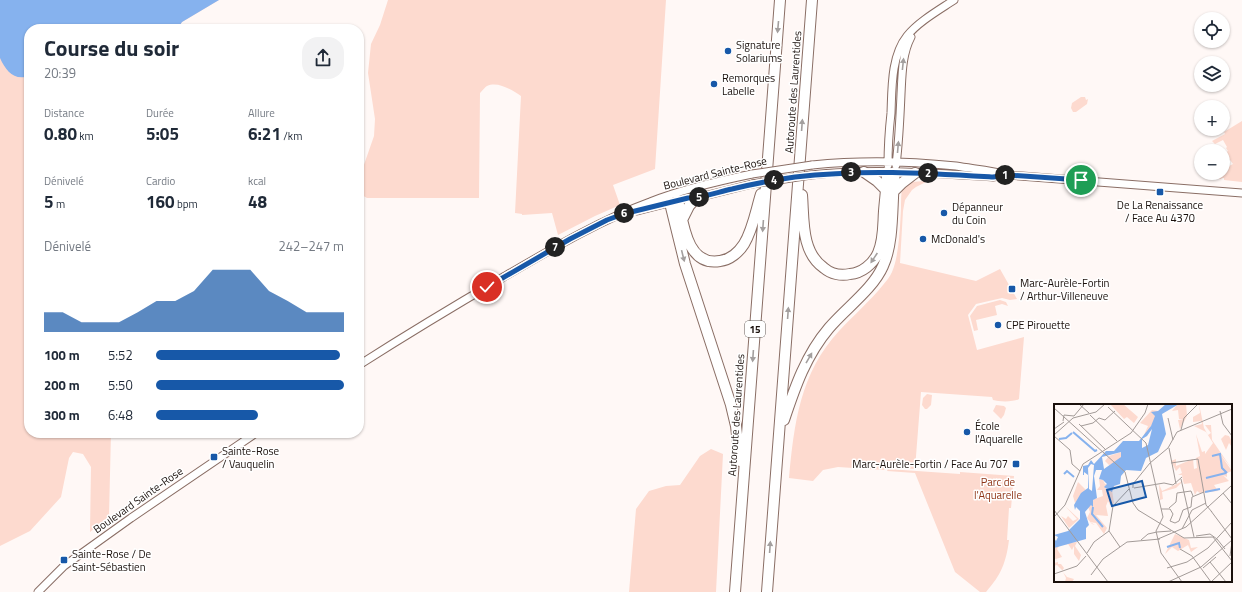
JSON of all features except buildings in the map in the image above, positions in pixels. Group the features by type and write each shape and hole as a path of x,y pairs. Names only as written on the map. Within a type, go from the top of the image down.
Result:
{"highway":[{"name":"Autoroute des Laurentides","path":"735,592 780,0"},
{"name":"Autoroute des Laurentides","path":"767,592 812,0"},
{"path":"799,164 804,229 811,254 825,270 836,274 848,275 856,273 867,267 875,259 882,240 890,191 915,172"},
{"path":"779,435 800,374 815,346 833,324 871,284 883,267 889,246 892,167"},
{"path":"864,172 890,191"},
{"path":"674,202 683,218 690,245 697,255 710,261 718,262 728,259 740,250 747,239 767,173"},
{"path":"683,218 689,206 696,198"},
{"path":"674,202 685,264 734,415 743,485"}],"street":[{"path":"892,167 891,101 896,60 901,45 915,27 954,0"},
{"name":"Boulevard Sainte-Rose","path":"364,362 534,259 588,229 661,198 708,184 752,174 812,165 848,162 892,167"},
{"path":"892,167 952,166 992,171 1008,175 1242,193"},
{"path":"892,167 915,172 993,177 1008,175"},
{"name":"Boulevard Sainte-Rose","path":"623,214 752,184 811,175 864,172 892,167"},
{"name":"Boulevard Sainte-Rose","path":"38,592 64,566 131,518 249,438"}],"green space":[{"path":"0,0 219,0 181,24 24,24 24,438 111,438 109,516 90,532 91,467 83,454 73,452 69,458 61,497 30,531 0,546"},
{"path":"388,0 666,0 655,169 613,185 620,205 558,235 552,213 522,215 515,213 521,96 500,85 491,85 486,87 480,93 479,198 367,198 364,196 364,165 374,136 375,119 368,73 371,44 380,25"},
{"path":"1081,97 1085,97 1086,100 1088,99 1087,104 1076,112 1073,112 1071,108 1072,103"},
{"path":"1242,121 1242,182 1224,180 1230,180 1230,166 1233,164 1230,160 1230,144 1225,144 1223,140 1215,144 1212,141 1221,136 1230,136 1230,128"},
{"path":"911,182 926,182 912,190 905,200 900,263 976,281 1000,269 1017,299 1010,300 1002,298 976,304 968,315 977,350 1024,337 1019,399 999,401 993,400 992,397 921,392 915,469 889,467 884,470 838,467 823,470 813,481 789,478 793,438 801,400 815,364 839,331 878,291 890,276 898,250 902,188"},
{"path":"1000,300 1006,302 1008,306 1002,304 995,306 997,315 976,320 978,330 974,331 970,316 977,306"},
{"path":"927,394 932,395 931,405 925,409 922,405 923,398"},
{"path":"996,405 1004,406 1006,408 1001,419 993,411"},
{"path":"711,449 723,454 716,592 629,592 636,509 649,491 666,486 680,485 700,456"},
{"name":"Parc de l'Aquarelle","path":"888,469 1014,476 1011,508 1009,508 1007,540 1009,540 1006,555 996,580 986,592 980,592 955,572 915,473 887,471"}],"water":[{"path":"0,0 219,0 181,24 24,24 24,77 11,74 0,58"}],"place":[{"name":"Signature Solariums","path":"728,51"},
{"name":"Remorques Labelle","path":"714,84"},
{"name":"De La Renaissance / Face Au 4370","path":"1160,192"},
{"name":"Dépanneur du Coin","path":"944,213"},
{"name":"McDonald's","path":"923,239"},
{"name":"Marc-Aurèle-Fortin / Arthur-Villeneuve","path":"1012,289"},
{"name":"CPE Pirouette","path":"998,325"},
{"name":"École l'Aquarelle","path":"967,432"},
{"name":"Sainte-Rose / Vauquelin","path":"214,457"},
{"name":"Marc-Aurèle-Fortin / Face Au 707","path":"1016,464"},
{"name":"Sainte-Rose / De Saint-Sébastien","path":"64,560"}],"route":[{"path":"487,287 534,259 607,220 623,214 742,186 794,177 841,172 904,172 993,177 1008,175 1081,180"}]}
